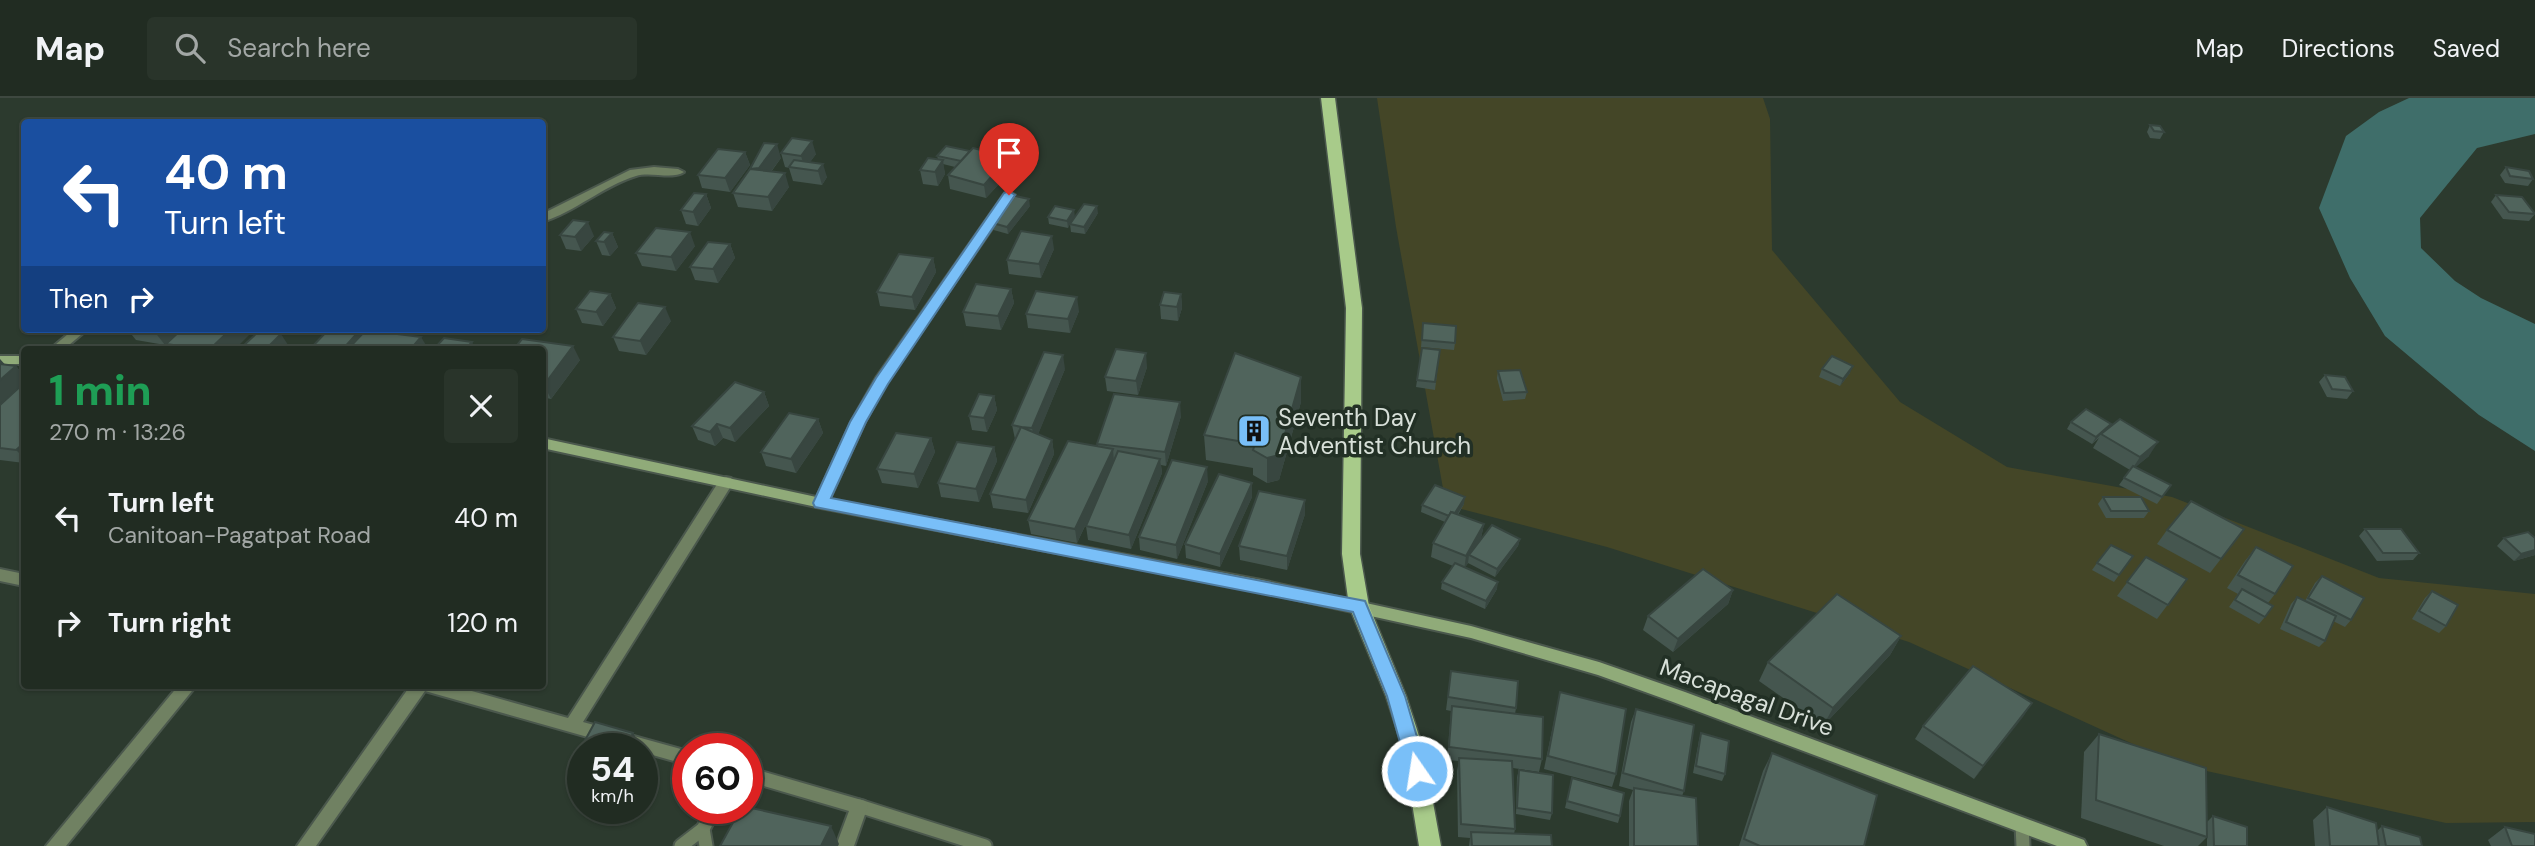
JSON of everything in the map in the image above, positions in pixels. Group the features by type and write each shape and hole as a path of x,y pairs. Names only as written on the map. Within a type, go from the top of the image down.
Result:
{"main road":[{"path":"1328,98 1354,308 1351,554 1359,606 1396,696 1413,748 1430,846"}],"street":[{"path":"546,217 634,172 678,172"},
{"path":"821,503 858,422 881,381 1009,195"},
{"path":"60,346 77,333"},
{"path":"0,360 21,360"},
{"name":"Macapagal Drive","path":"546,444 821,503 1359,606 1471,632 1599,669 2078,846"},
{"path":"572,726 726,482"},
{"path":"0,575 21,579"},
{"path":"55,846 186,689"},
{"path":"306,846 417,689"},
{"path":"441,689 672,754"},
{"path":"763,779 859,806 845,846"}],"lane":[{"path":"859,806 956,841 985,846"},
{"path":"681,846 706,824"},
{"path":"2022,825 2023,846"},
{"path":"703,829 705,846"}],"green space":[{"path":"1377,98 1763,98 1770,119 1772,250 1900,402 2007,467 2172,497 2379,578 2535,594 2535,822 2446,823 2179,765 1909,642 1607,547 1446,505 1396,227"}],"water":[{"path":"2409,98 2535,98 2535,134 2477,148 2420,218 2421,248 2455,281 2481,298 2535,324 2535,451 2479,415 2385,336 2350,278 2319,208 2346,136 2379,112"}],"building":[{"path":"2150,125 2160,126 2164,132 2154,131"},
{"path":"792,138 812,141 801,156 781,153"},
{"path":"764,143 777,144 759,168 750,169"},
{"path":"946,146 970,151 961,161 937,156"},
{"path":"973,148 1009,157 984,185 948,175"},
{"path":"718,149 745,152 725,178 698,175"},
{"path":"928,158 943,160 935,172 920,170"},
{"path":"794,160 823,164 818,171 789,167"},
{"path":"2506,167 2529,171 2533,179 2510,176"},
{"path":"750,169 785,173 768,197 733,193"},
{"path":"694,193 706,194 693,212 681,210"},
{"path":"1011,195 1029,199 1007,227 989,222"},
{"path":"2496,195 2522,197 2535,214 2509,212"},
{"path":"1084,204 1097,206 1084,227 1070,224"},
{"path":"1055,206 1074,210 1067,221 1048,217"},
{"path":"573,220 588,222 575,237 560,235"},
{"path":"656,228 690,232 671,257 636,253"},
{"path":"1021,231 1052,236 1039,264 1007,260"},
{"path":"604,232 612,233 604,242 596,241"},
{"path":"708,242 730,244 713,269 690,267"},
{"path":"899,254 933,258 912,297 877,292"},
{"path":"976,284 1011,289 998,316 963,312"},
{"path":"590,291 610,294 596,312 576,309"},
{"path":"1036,291 1077,297 1068,319 1026,314"},
{"path":"1164,292 1181,294 1177,307 1160,305"},
{"path":"638,303 665,307 640,341 613,337"},
{"path":"1423,323 1456,326 1455,343 1422,340"},
{"path":"178,333 227,333 213,346 166,344"},
{"path":"257,333 281,334 269,346 243,346"},
{"path":"325,333 357,333 346,346 313,346"},
{"path":"363,333 421,337 413,346 351,346"},
{"path":"444,338 472,342 468,346 437,346"},
{"path":"522,339 573,346 546,382 546,346 516,346"},
{"path":"1422,348 1440,350 1435,382 1417,380"},
{"path":"1116,349 1146,353 1136,381 1105,377"},
{"path":"1044,352 1063,355 1032,428 1012,425"},
{"name":"Seventh Day Adventist Church","path":"1235,353 1301,377 1279,455 1267,458 1253,450 1255,444 1204,435"},
{"path":"1832,356 1853,366 1843,379 1822,369"},
{"path":"0,364 16,366 0,380"},
{"path":"1520,370 1527,392 1504,393 1498,371"},
{"path":"2325,375 2345,377 2353,391 2332,389"},
{"path":"735,382 764,392 730,428 717,424 710,432 692,426"},
{"path":"21,386 21,446 16,450 0,448 0,405"},
{"path":"979,394 994,396 984,418 969,416"},
{"path":"1114,394 1180,402 1165,452 1097,444"},
{"path":"2086,409 2111,424 2096,437 2071,422"},
{"path":"789,413 818,419 791,459 761,452"},
{"path":"2120,419 2158,442 2140,457 2101,434"},
{"path":"1021,427 1052,440 1026,500 990,494"},
{"path":"896,433 931,438 914,474 877,469"},
{"path":"1068,441 1113,449 1075,529 1028,520"},
{"path":"957,442 994,447 976,489 938,483"},
{"path":"1118,451 1160,459 1129,535 1086,526"},
{"path":"1172,460 1207,467 1176,545 1139,537"},
{"path":"2133,466 2171,485 2162,497 2124,478"},
{"path":"1219,474 1252,483 1220,554 1185,544"},
{"path":"1435,485 1465,497 1455,513 1451,512 1449,516 1422,505"},
{"path":"1259,491 1305,500 1287,556 1239,546"},
{"path":"2103,497 2141,497 2149,511 2111,511"},
{"path":"2191,501 2244,529 2221,559 2167,530"},
{"path":"1451,512 1484,524 1466,556 1433,543"},
{"path":"1492,525 1520,539 1497,569 1469,555"},
{"path":"2365,529 2401,529 2419,553 2383,553"},
{"path":"2528,532 2535,538 2535,550 2521,554 2504,538"},
{"path":"2111,545 2133,556 2119,575 2097,563"},
{"path":"2256,547 2293,566 2275,594 2238,575"},
{"path":"2146,557 2187,579 2168,605 2127,582"},
{"path":"1455,563 1498,582 1486,601 1442,582"},
{"path":"1703,569 1733,590 1678,639 1648,616"},
{"path":"2322,576 2364,598 2351,620 2308,598"},
{"path":"2242,589 2273,606 2265,617 2235,600"},
{"path":"2432,591 2458,605 2446,626 2419,611"},
{"path":"1837,594 1901,636 1833,708 1768,662"},
{"path":"2297,597 2336,616 2325,641 2286,622"},
{"path":"1973,666 2032,703 1983,766 1923,726"},
{"path":"1451,671 1518,681 1516,708 1448,697"},
{"path":"1560,692 1626,709 1616,774 1548,756"},
{"path":"1452,706 1543,717 1542,759 1449,747"},
{"path":"1636,709 1694,725 1684,791 1623,773"},
{"path":"595,722 633,733 589,733"},
{"path":"1701,733 1729,741 1725,774 1696,766"},
{"path":"2099,734 2206,768 2207,837 2096,800"},
{"path":"1772,753 1877,795 1864,846 1760,846 1744,839"},
{"path":"1459,758 1512,761 1515,829 1461,824"},
{"path":"1519,770 1553,775 1552,813 1517,808"},
{"path":"1572,778 1624,793 1620,816 1567,801"},
{"path":"1634,788 1696,798 1698,846 1634,846"},
{"path":"2327,807 2376,823 2379,846 2330,846"},
{"path":"763,811 831,826 821,846 720,846 732,824 763,824"},
{"path":"2213,816 2247,827 2247,846 2214,846"},
{"path":"2382,826 2420,837 2422,846 2386,846"},
{"path":"2505,827 2535,834 2535,846 2512,846"},
{"path":"1471,832 1551,835 1552,846 1472,846"}],"place":[{"name":"Seventh Day Adventist Church","path":"1254,431"}],"route":[{"path":"1009,195 881,381 858,422 821,503 1359,606 1396,696 1413,748 1417,771"}]}
